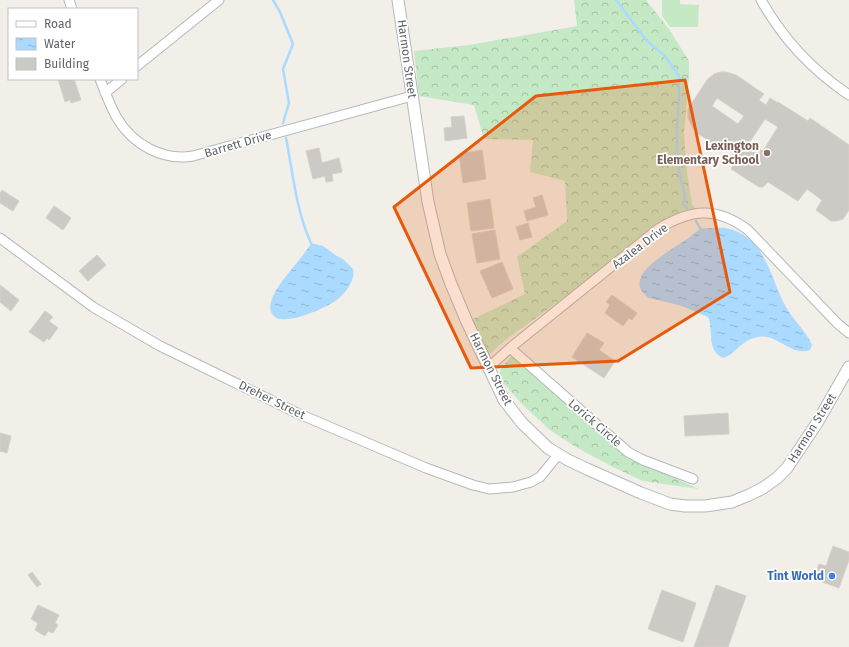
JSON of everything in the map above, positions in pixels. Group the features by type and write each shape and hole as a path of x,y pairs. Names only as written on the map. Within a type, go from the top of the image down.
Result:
{"street":[{"path":"138,65 219,0"},
{"name":"Harmon Street","path":"398,0 428,202 438,248 450,284 504,400 522,423 548,448 558,455 641,493 670,504 695,506 717,505 732,502 763,488 777,478 787,468 817,423 849,367"},
{"path":"761,0 786,39 802,57 829,81 849,95"},
{"name":"Barrett Drive","path":"100,80 117,118 133,136 153,151 176,158 193,156 412,96"},
{"path":"105,93 121,80"},
{"name":"Azalea Drive","path":"488,368 510,348 658,229 672,221 690,215 708,212 725,216 736,221 748,230 837,323 849,333"},
{"name":"Dreher Street","path":"0,238 93,307 160,346 297,413 426,468 473,485 489,489 513,487 531,482 540,477 558,455"},
{"name":"Lorick Circle","path":"510,348 628,452 643,460 693,479"}],"highlighted area":[{"path":"685,80 730,292 618,361 471,368 394,207 536,96"}],"green space":[{"path":"574,0 646,0 669,29 689,61 684,134 687,172 692,204 698,213 658,229 503,342 489,355 479,341 471,320 525,294 517,257 567,221 565,181 530,172 533,140 484,139 474,105 419,96 414,51 469,45 577,26"},
{"path":"662,0 680,0 680,4 699,5 698,27 670,27 662,16"},
{"path":"513,354 639,462 699,489 643,481 574,446 550,430 524,406 498,377 501,369"}],"water":[{"path":"700,228 725,228 739,232 750,239 765,260 786,307 812,345 810,350 797,350 771,338 758,337 748,340 724,358 718,355 713,346 708,317 682,306 649,298 640,288 640,279 646,269 693,235"},
{"path":"311,243 323,246 343,259 353,269 353,279 348,288 340,297 319,310 293,318 278,318 273,315 270,308 272,299 277,289"}],"building":[{"path":"726,72 736,75 764,94 759,100 766,105 770,98 808,121 810,118 849,145 849,210 843,219 831,221 816,210 822,200 807,189 798,201 768,182 763,187 759,187 731,169 737,159 732,156 736,149 729,144 725,151 697,133 688,118 688,109 707,80 714,74","holes":["717,98 744,116 738,124 712,106","765,119 778,127 763,151 749,143"]},
{"path":"58,80 74,80 81,100 71,103 70,100 65,102"},
{"path":"464,116 467,138 445,141 444,128 452,127 451,117"},
{"path":"319,148 322,163 339,158 342,172 332,174 333,181 326,182 325,176 313,179 306,151"},
{"path":"482,150 486,179 463,183 459,154"},
{"path":"2,190 19,201 13,211 0,203 0,194"},
{"path":"542,195 548,215 527,221 524,211 536,207 533,198"},
{"path":"490,199 494,228 471,231 467,203"},
{"path":"54,206 71,218 63,230 46,218"},
{"path":"528,223 532,237 520,240 516,227"},
{"path":"495,230 500,259 477,263 472,234"},
{"path":"97,255 106,265 88,281 79,271"},
{"path":"502,262 513,289 492,298 480,271"},
{"path":"0,285 19,300 11,311 0,302"},
{"path":"612,295 637,313 632,320 629,318 623,326 605,313 610,305 606,302"},
{"path":"45,311 53,317 49,321 58,328 49,340 47,338 44,342 29,332"},
{"path":"587,333 604,343 599,350 615,361 604,378 572,357"},
{"path":"728,413 729,434 685,436 684,416"},
{"path":"0,433 11,436 7,453 0,451"},
{"path":"833,546 849,552 849,560 839,588 814,579 819,564 826,566"},
{"path":"32,572 41,584 37,587 28,575"},
{"path":"716,585 746,596 728,647 694,647"},
{"path":"662,590 696,603 683,642 648,629"},
{"path":"38,605 59,615 55,623 58,625 53,633 48,631 45,636 35,630 38,623 31,619"}],"waterway":[{"path":"273,0 280,12 293,44 283,69 289,103 283,123"},
{"path":"616,0 647,41 665,56 679,76 677,154 679,172 685,195 683,204 687,208"},
{"path":"286,138 298,205 311,243"},
{"path":"696,221 700,228"}],"place":[{"name":"Lexington Elementary School","path":"767,153"},
{"name":"Tint World","path":"832,576"}]}
